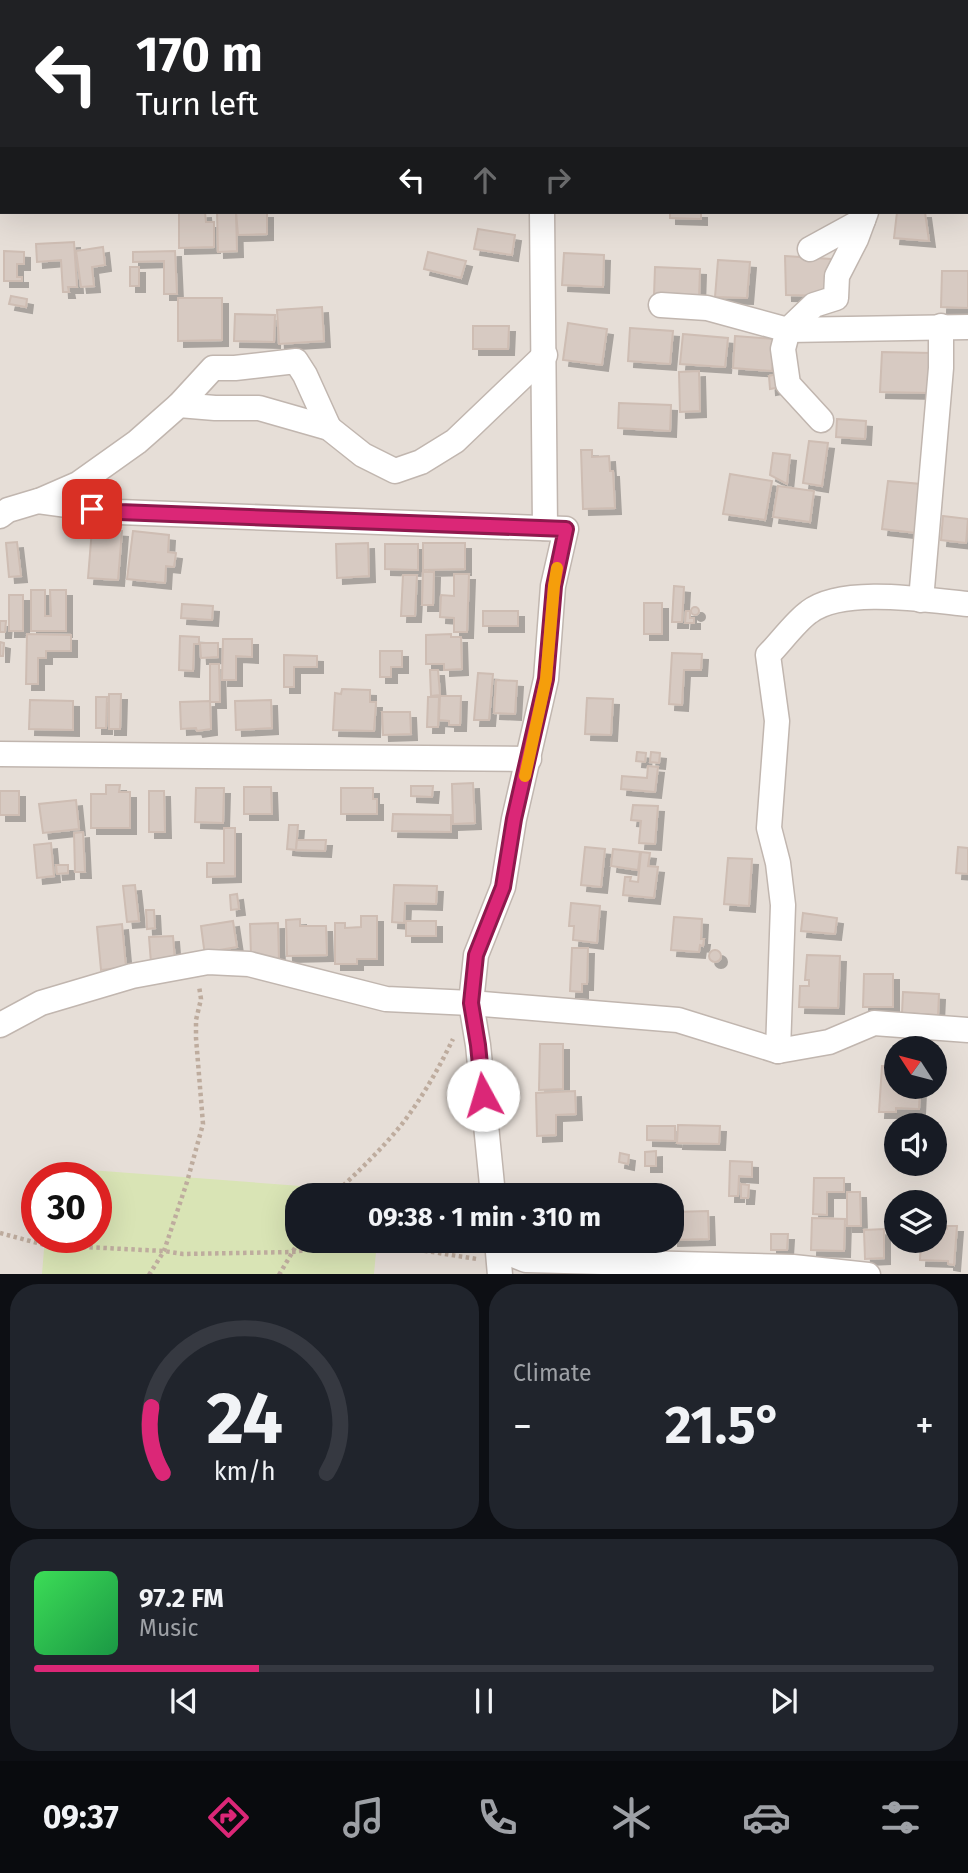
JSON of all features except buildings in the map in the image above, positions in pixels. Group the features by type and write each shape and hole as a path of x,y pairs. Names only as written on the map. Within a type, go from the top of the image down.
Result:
{"street":[{"path":"542,214 545,528"},
{"path":"810,249 864,216"},
{"path":"821,420 788,384 783,349 788,330 814,305 836,298 837,276 856,239 864,216"},
{"path":"661,305 707,308 788,330 968,327"},
{"path":"921,600 941,368 941,326"},
{"path":"179,405 258,408 329,428 363,456 395,471 421,462 455,441 545,355"},
{"path":"0,516 9,510 78,484 137,442 179,405 213,368 296,361 305,374 329,428"},
{"path":"38,501 119,512 566,529 554,586 546,679 514,819 503,887 476,955 471,1003 478,1045 492,1183"},
{"path":"778,1051 783,905 778,863 769,828 777,721 768,655 809,611 841,598 887,597 966,605"},
{"path":"0,754 529,759"},
{"path":"0,1025 41,1003 132,976 208,962 249,964 386,999 471,1003 678,1020 778,1051 830,1042 874,1023 968,1030"},
{"path":"498,1257 526,1260 532,1268 769,1266 857,1274"}],"path":[{"path":"150,1274 164,1251 203,1124 196,1038 196,1020 201,999 195,964"},
{"path":"346,1183 402,1124 440,1066 471,1003"},
{"path":"0,1233 46,1245 183,1254 285,1252"},
{"path":"280,1274 292,1253"},
{"path":"460,1253 498,1257"}],"shaded area":[{"path":"0,214 968,214 968,1274 0,1274"}],"green space":[{"path":"112,1172 285,1185 285,1253 376,1253 374,1274 42,1274 44,1253 112,1253"}],"slow traffic":[{"path":"525,776 546,679 557,568"}],"route":[{"path":"92,509 566,529 554,586 546,679 514,819 503,887 476,955 471,1003 483,1095"}]}
